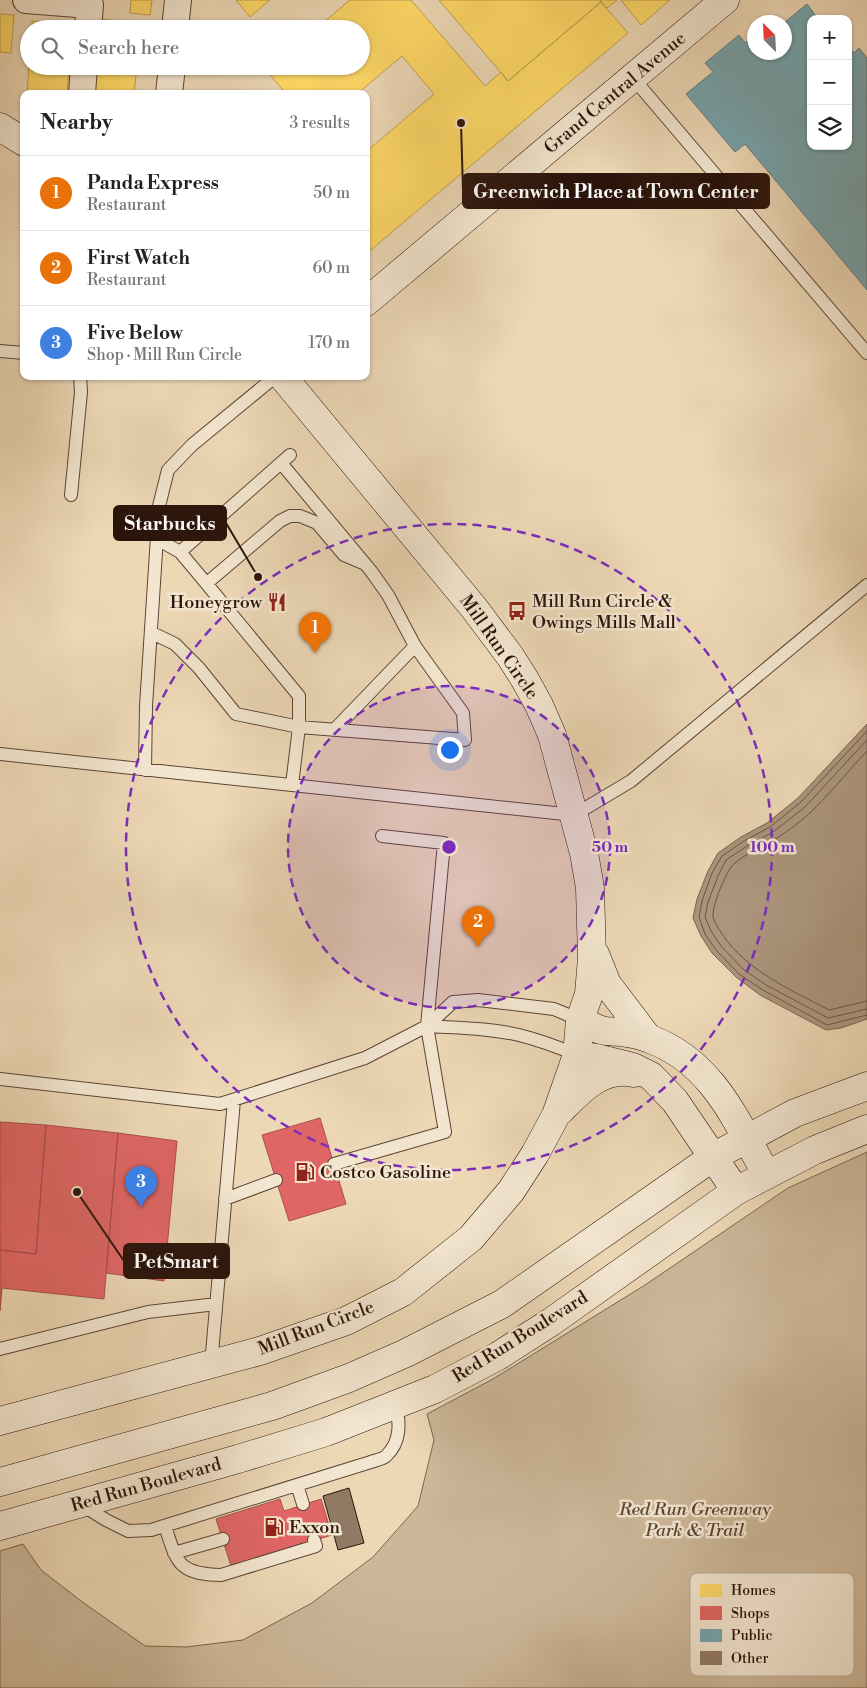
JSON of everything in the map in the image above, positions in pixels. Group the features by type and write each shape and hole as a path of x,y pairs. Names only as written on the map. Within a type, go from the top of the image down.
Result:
{"street":[{"path":"26,0 90,6 89,20"},
{"path":"177,20 178,0"},
{"name":"Grand Central Avenue","path":"370,297 725,0"},
{"path":"82,90 83,75"},
{"path":"169,90 171,75"},
{"path":"0,127 20,140"},
{"name":"Mill Run Circle","path":"0,1419 27,1414 260,1351 346,1321 403,1292 471,1238 511,1191 535,1154 556,1115 577,1055 580,1020 589,994 592,946 590,888 584,853 552,735 539,705 524,678 474,608 285,380"},
{"path":"592,946 607,984 648,1038"},
{"path":"580,1020 602,1031 622,1032 648,1038 667,1046 685,1057 706,1075 728,1105 767,1175"},
{"path":"577,1055 633,1067 651,1076 675,1101 736,1192"},
{"path":"556,1115 584,1087 602,1076 614,1072 627,1071 651,1076"},
{"path":"0,1482 272,1406 349,1378 406,1354 502,1304 713,1157 795,1113 867,1086"},
{"name":"Red Run Boulevard","path":"0,1526 280,1447 326,1432 435,1389 505,1351 550,1322 736,1192 815,1150 867,1129"}],"lane":[{"path":"633,78 867,353"},
{"path":"0,351 20,353"},
{"path":"71,495 80,380"},
{"path":"145,770 146,706 159,506 168,470 192,445 271,380"},
{"path":"152,634 175,644 199,668 236,714 299,727 465,740 463,713 415,646 388,595 286,459 180,552"},
{"path":"207,583 280,521 290,516 300,516 317,523 344,555 366,564"},
{"path":"157,539 180,552 298,696 299,727 292,785"},
{"path":"0,754 574,815 631,781 867,585"},
{"path":"334,730 415,646"},
{"path":"334,1164 445,1132 427,1026 444,844 382,836"},
{"path":"0,1080 220,1104 365,1058 427,1026 452,1002 478,1000 554,1009 580,1020"},
{"path":"427,1026 484,1030 518,1035 549,1043 577,1055"},
{"path":"211,1365 234,1100"},
{"path":"225,1199 276,1180"},
{"path":"0,1350 148,1312 216,1304"},
{"path":"80,1504 128,1531 151,1530 297,1485 386,1457 397,1441 399,1427 396,1405"},
{"path":"297,1485 303,1504"},
{"path":"165,1526 175,1558 192,1571 207,1575 221,1575 316,1546 314,1540"},
{"path":"174,1553 223,1539"}],"green space":[{"name":"Red Run Greenway Park & Trail","path":"867,1152 867,1688 0,1688 0,1551 23,1544 41,1570 145,1646 186,1647 243,1640 312,1603 373,1557 418,1506 434,1440 427,1414 493,1379 645,1285 788,1188"}],"water":[{"path":"867,724 867,1019 841,1028 826,1030 760,995 736,977 712,953 701,936 693,918 697,899 708,871 718,853 741,837 767,823 798,798"}],"building: Homes":[{"path":"131,0 152,0 150,15 130,13"},
{"path":"236,0 270,0 250,17"},
{"path":"350,0 411,0 485,86 501,72 508,81 601,2 628,33 370,251 370,149 434,94 402,56 362,90 283,90 270,75 370,75 370,20 327,20"},
{"path":"439,0 600,0 601,2 508,81"},
{"path":"600,0 617,0 607,8"},
{"path":"621,0 670,0 641,25"},
{"path":"0,14 14,15 11,53 0,52"},
{"path":"28,75 68,75 67,90 27,90"},
{"path":"95,75 136,75 134,90 93,90"}],"building: Shops":[{"name":"Costco Gasoline","path":"320,1118 346,1204 289,1221 262,1135"},
{"path":"0,1122 46,1125 36,1254 0,1250"},
{"path":"46,1125 118,1133 104,1299 2,1288 0,1311 0,1250 36,1254"},
{"path":"118,1133 177,1141 164,1281 106,1273"},
{"name":"Exxon","path":"280,1499 284,1511 321,1499 332,1535 231,1566 216,1519"}],"building: Public":[{"path":"807,4 815,15 807,15 807,150 852,150 852,51 854,53 859,48 867,58 867,290 745,144 735,152 686,94 713,72 705,63 739,35 745,43 747,41 747,60 792,60 792,16"}],"building: Other":[{"path":"349,1488 364,1543 338,1550 323,1496"}],"place":[{"name":"Greenwich Place at Town Center","path":"461,123"},
{"name":"Starbucks","path":"258,577"},
{"name":"Honeygrow","path":"277,602"},
{"name":"Mill Run Circle & Owings Mills Mall","path":"517,611"},
{"name":"Panda Express","path":"315,653"},
{"name":"First Watch","path":"478,947"},
{"name":"Costco Gasoline","path":"305,1172"},
{"name":"PetSmart","path":"77,1192"},
{"name":"Five Below","path":"141,1207"},
{"name":"Exxon","path":"274,1527"}]}
